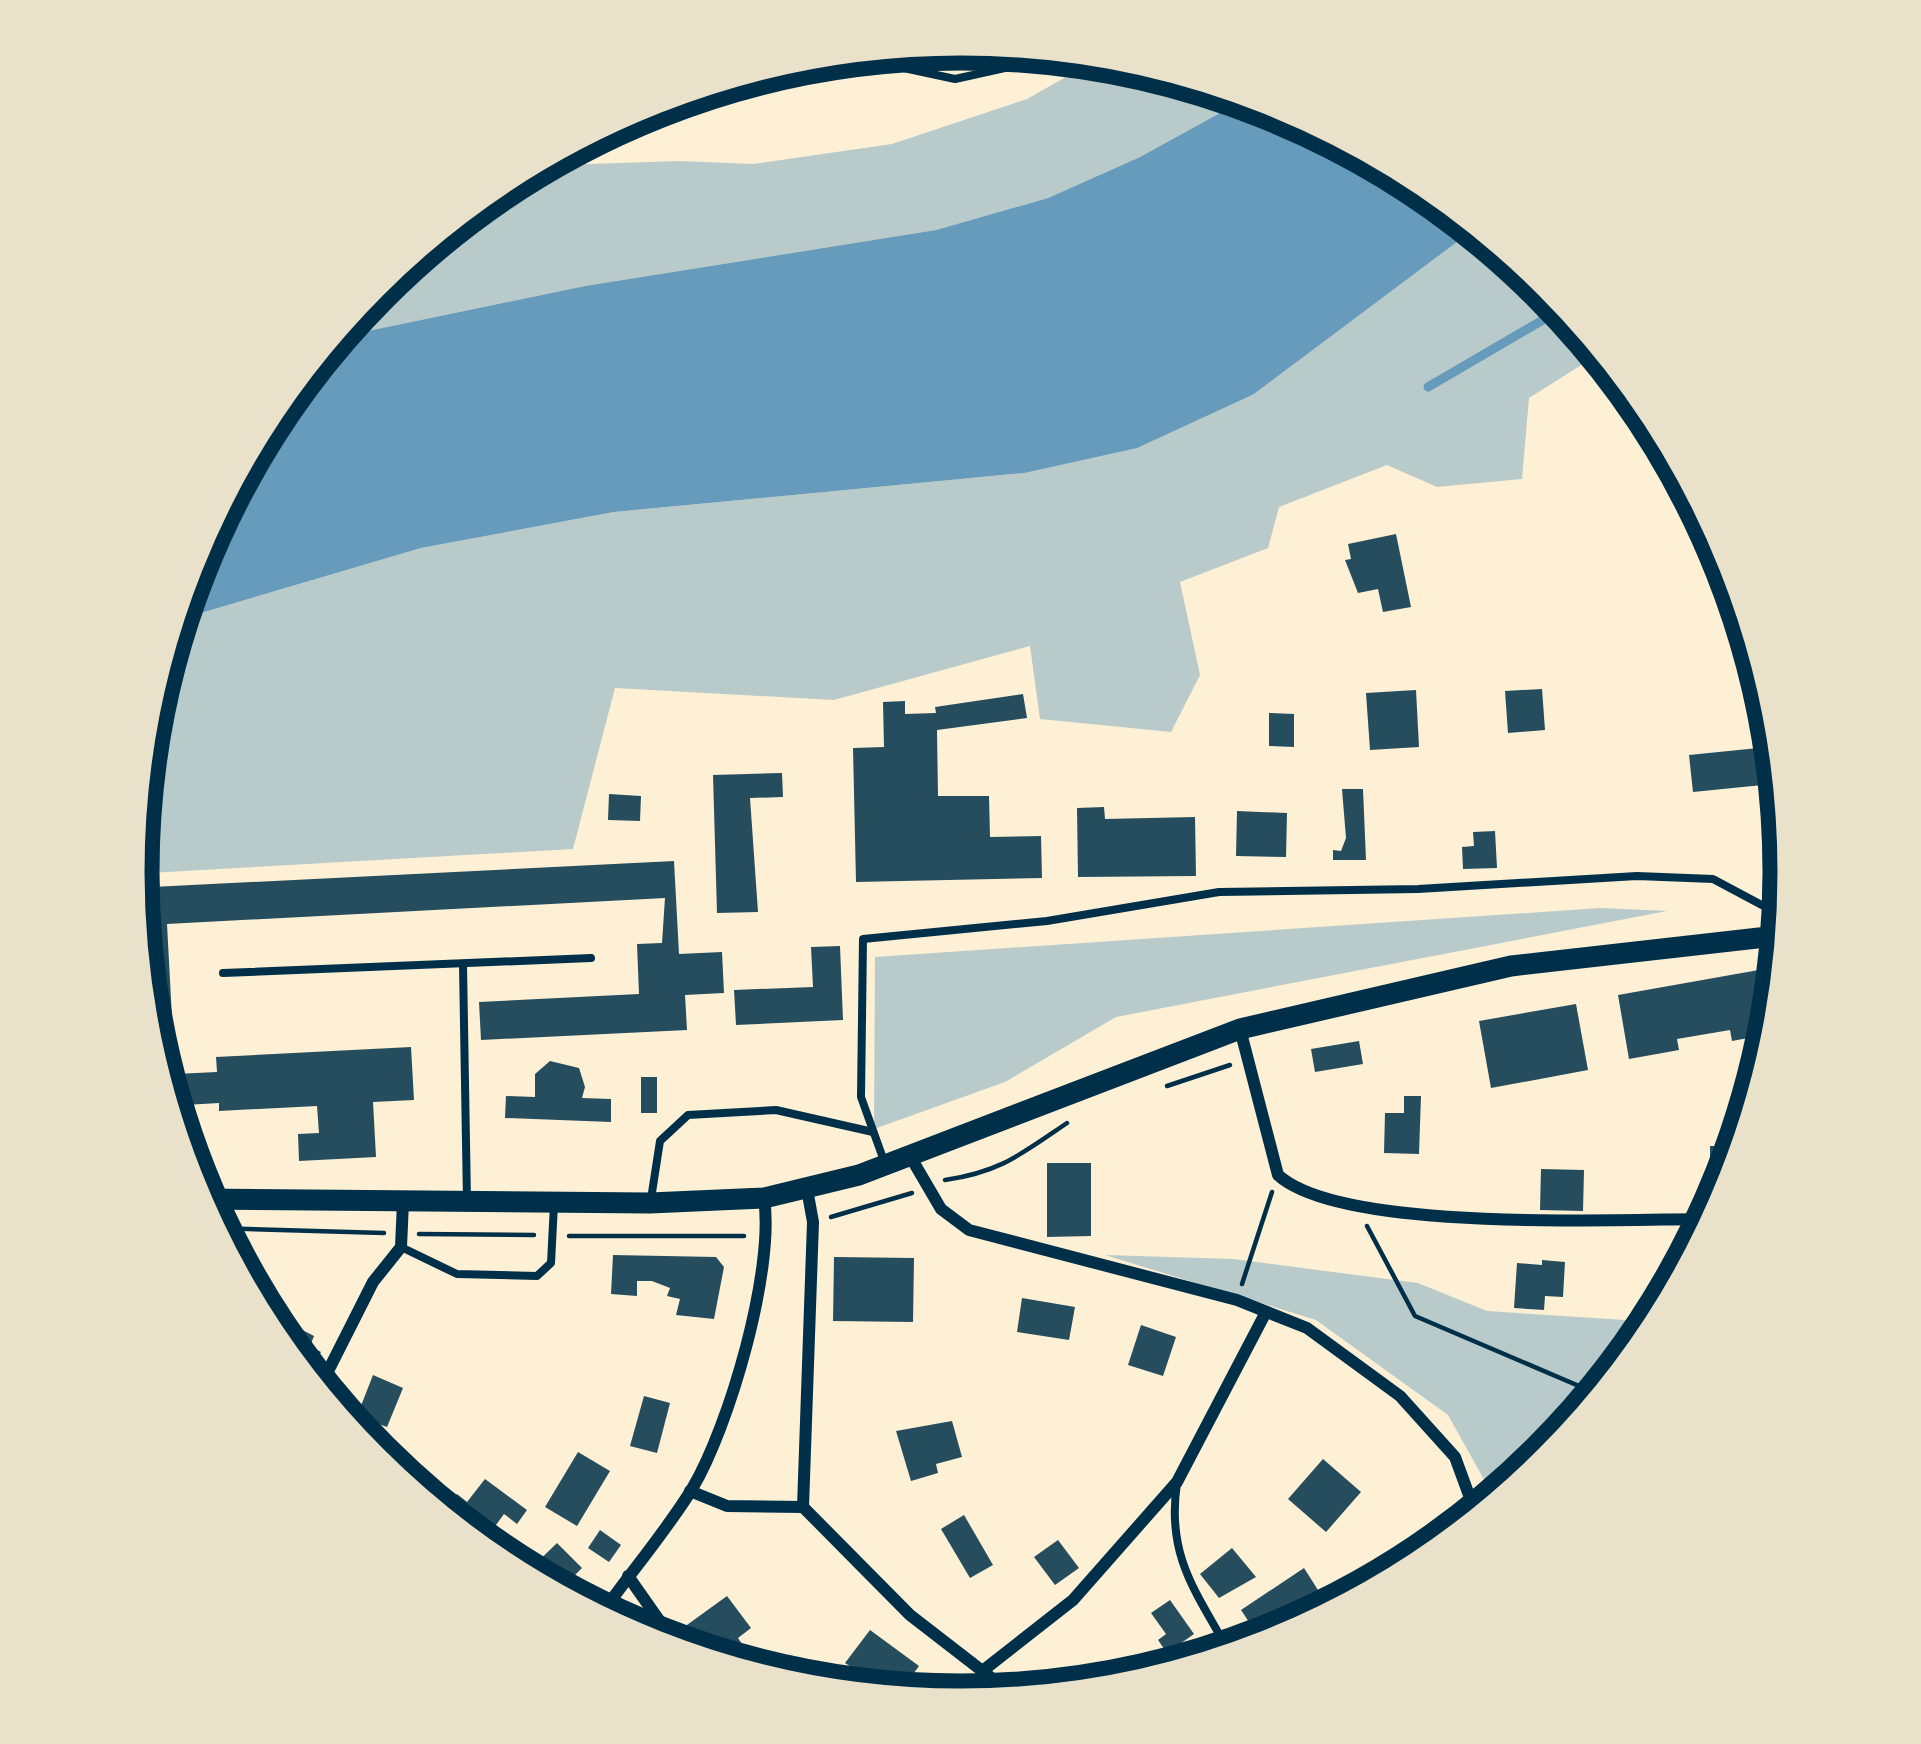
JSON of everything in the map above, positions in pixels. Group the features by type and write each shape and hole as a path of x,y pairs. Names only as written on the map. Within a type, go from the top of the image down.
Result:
{"main road":[{"path":"221,1199 650,1203 764,1198 886,1165 1240,1029 1511,966 1767,936"}],"street":[{"path":"1240,1029 1277,1175 1295,1191 1356,1204 1553,1222 1691,1219"},
{"path":"910,1156 941,1209 969,1230 1062,1259 1237,1300 1307,1328 1400,1396 1455,1456 1471,1499"},
{"path":"803,1507 813,1222 807,1189"},
{"path":"610,1601 690,1491 759,1302 769,1233 764,1198"},
{"path":"327,1374 373,1282 401,1247 403,1202"},
{"path":"985,1669 1073,1600 1177,1482 1266,1312"},
{"path":"690,1491 727,1506 803,1507 910,1615 997,1680"},
{"path":"628,1576 661,1623"}],"lane":[{"path":"896,66 956,79 1017,65"},
{"path":"886,1165 861,1097 863,939 1047,921 1219,892 1418,889 1637,876 1713,879 1769,909"},
{"path":"223,973 591,958"},
{"path":"463,964 467,1202"},
{"path":"650,1203 660,1141 688,1114 776,1110 874,1132"},
{"path":"401,1247 457,1274 537,1276 551,1262 554,1202"},
{"path":"1177,1482 1170,1526 1187,1576 1222,1638"}],"path":[{"path":"1237,1300 1277,1175"},
{"path":"909,1193 926,1208"},
{"path":"1356,1204 1415,1316 1583,1388"}],"shaded area":[{"path":"1075,72 1228,109 1140,157 1048,198 936,230 585,286 357,333 468,230 568,165 753,164 892,144 1027,99"},
{"path":"1462,238 1533,300 1587,361 1529,398 1522,479 1437,487 1387,465 1279,507 1268,548 1180,582 1200,675 1171,732 1040,719 1030,646 834,700 615,688 573,849 152,873 158,766 193,615 421,548 614,512 1024,473 1254,394"},
{"path":"1600,908 1667,911 1116,1017 1005,1082 874,1129 875,957"},
{"path":"1105,1255 1233,1259 1418,1283 1487,1311 1633,1321 1569,1405 1487,1486 1448,1415 1316,1320"}],"water":[{"path":"1228,109 1365,171 1462,238 1254,394 1137,448 1024,473 614,512 421,548 193,615 213,562 260,467 357,333 585,286 936,230 1048,198 1140,157"}],"building":[{"path":"1396,534 1411,607 1383,612 1378,589 1358,593 1345,560 1351,559 1348,544"},
{"path":"1542,689 1545,730 1508,733 1505,691"},
{"path":"1416,690 1419,747 1370,750 1366,693"},
{"path":"1023,694 1027,718 937,730 938,796 989,796 990,837 1041,836 1042,878 856,882 853,748 884,747 883,702 905,701 905,714 936,713 935,707"},
{"path":"1269,713 1294,714 1294,747 1269,746"},
{"path":"1760,748 1765,785 1693,792 1689,755"},
{"path":"782,773 783,797 750,798 758,912 717,913 713,775"},
{"path":"1342,789 1363,789 1366,860 1333,860 1333,850 1341,851 1346,838"},
{"path":"609,794 641,796 640,821 608,820"},
{"path":"1104,807 1105,819 1195,817 1196,876 1078,877 1077,808"},
{"path":"1237,811 1287,813 1286,857 1236,856"},
{"path":"1495,831 1497,868 1463,869 1462,847 1474,846 1473,832"},
{"path":"674,861 679,954 722,952 724,993 685,995 687,1030 481,1040 479,1002 639,994 637,944 662,943 665,898 167,924 174,1061 158,978 152,887"},
{"path":"840,946 843,1020 736,1025 734,990 813,987 811,947"},
{"path":"1764,969 1752,1037 1732,1041 1730,1030 1677,1039 1679,1050 1629,1059 1618,995"},
{"path":"1576,1004 1588,1070 1491,1088 1479,1021"},
{"path":"1359,1041 1363,1064 1315,1072 1311,1049"},
{"path":"411,1047 414,1100 373,1102 376,1157 299,1161 298,1134 319,1133 317,1106 219,1111 219,1103 186,1105 177,1074 217,1072 216,1057"},
{"path":"550,1061 579,1068 585,1087 582,1098 611,1099 611,1122 505,1118 506,1096 535,1097 535,1074"},
{"path":"641,1077 657,1077 657,1113 641,1113"},
{"path":"1404,1096 1421,1096 1419,1154 1384,1153 1385,1113 1404,1113"},
{"path":"1710,1146 1722,1146 1710,1177"},
{"path":"1047,1163 1091,1163 1091,1236 1047,1237"},
{"path":"1541,1169 1584,1170 1583,1211 1540,1210"},
{"path":"613,1255 716,1257 724,1267 714,1319 676,1315 680,1299 667,1296 670,1288 652,1281 637,1281 637,1296 611,1294"},
{"path":"834,1257 914,1258 913,1322 833,1321"},
{"path":"1542,1260 1565,1262 1563,1297 1545,1296 1544,1310 1514,1308 1517,1263 1542,1265"},
{"path":"1022,1298 1075,1307 1069,1340 1017,1332"},
{"path":"291,1325 314,1336 310,1346 321,1352 316,1360"},
{"path":"1141,1325 1176,1337 1163,1376 1128,1365"},
{"path":"373,1375 403,1388 387,1427 359,1412"},
{"path":"644,1396 670,1403 657,1453 630,1446"},
{"path":"952,1421 962,1457 936,1464 938,1473 911,1481 896,1431"},
{"path":"578,1452 610,1471 577,1526 545,1507"},
{"path":"1323,1459 1361,1492 1326,1532 1288,1499"},
{"path":"485,1479 527,1510 517,1524 504,1514 492,1531 452,1501 457,1494 467,1502"},
{"path":"964,1515 993,1565 970,1578 941,1529"},
{"path":"600,1530 621,1545 609,1562 588,1548"},
{"path":"1058,1540 1079,1568 1055,1585 1034,1557"},
{"path":"557,1543 582,1568 570,1580 538,1562"},
{"path":"1232,1548 1256,1577 1219,1598 1200,1574"},
{"path":"1304,1568 1318,1590 1283,1613 1251,1625 1241,1610"},
{"path":"727,1596 751,1628 738,1638 744,1651 680,1630"},
{"path":"1170,1600 1194,1634 1167,1653 1158,1640 1166,1634 1151,1613"},
{"path":"870,1630 919,1666 908,1679 864,1675 845,1663"}],"waterway":[{"path":"1428,387 1548,317"}]}
